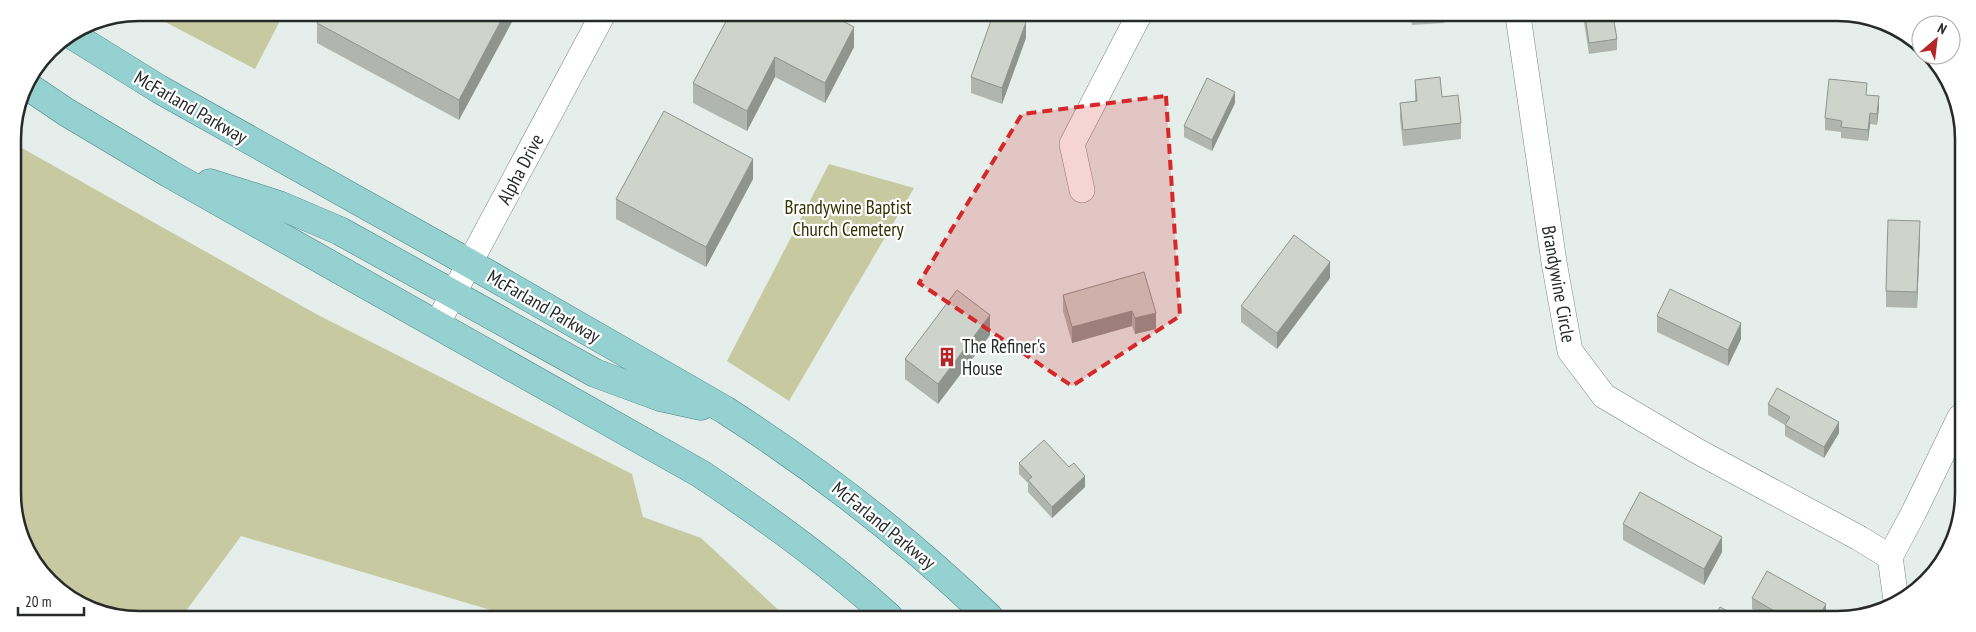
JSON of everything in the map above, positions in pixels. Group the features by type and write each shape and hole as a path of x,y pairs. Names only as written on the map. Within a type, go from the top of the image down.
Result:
{"main road":[{"name":"McFarland Parkway","path":"78,39 159,89 469,263 724,410 804,462 874,515 915,549 982,611"},
{"path":"32,89 88,126 170,174 648,443 708,479 752,508 812,552 881,611"},
{"path":"170,174 209,183 279,205 340,231 594,373 660,396 693,405 724,410"}],"street":[{"name":"Alpha Drive","path":"437,324 599,21"},
{"path":"1082,190 1072,144 1136,21"},
{"name":"Brandywine Circle","path":"1519,21 1554,262 1570,351 1604,396 1697,451 1859,538 1890,557"},
{"path":"1895,595 1890,557 1955,427"}],"highlighted area":[{"path":"1166,96 1180,316 1072,386 919,283 1022,114"}],"green space":[{"path":"163,21 280,21 255,69"},
{"path":"22,148 318,315 632,474 643,517 701,538 779,611 493,611 241,536 186,611 124,610 87,599 61,581 51,571 33,545 22,508 21,493"},
{"name":"Brandywine Baptist Church Cemetery","path":"829,164 914,188 789,401 727,361"}],"building":[{"path":"318,21 501,21 459,100 317,23"},
{"path":"726,21 842,21 854,27 825,83 775,57 747,111 693,83"},
{"path":"991,21 1026,22 1002,88 971,77"},
{"path":"1586,21 1614,21 1617,39 1589,43"},
{"path":"1440,77 1442,97 1458,95 1461,123 1403,130 1400,103 1417,101 1415,80"},
{"path":"1207,78 1235,92 1212,140 1184,126"},
{"path":"1829,79 1867,83 1866,95 1879,96 1877,114 1870,113 1868,130 1841,127 1842,121 1825,118"},
{"path":"664,111 753,159 706,247 616,199"},
{"path":"1888,220 1920,221 1917,292 1886,291"},
{"path":"1294,235 1330,262 1277,333 1241,306"},
{"path":"1144,272 1156,313 1135,318 1132,311 1072,327 1063,295"},
{"path":"1670,289 1741,323 1728,350 1657,316"},
{"path":"957,290 990,315 938,384 905,359"},
{"path":"1777,388 1839,422 1824,447 1785,425 1790,417 1768,404"},
{"path":"1044,440 1069,467 1074,463 1085,476 1052,507 1028,480 1032,477 1019,463"},
{"path":"1640,492 1722,537 1704,569 1623,524"},
{"path":"1767,571 1826,604 1822,610 1773,610 1752,598"}],"place":[{"name":"The Refiner's House","path":"947,357"}]}
